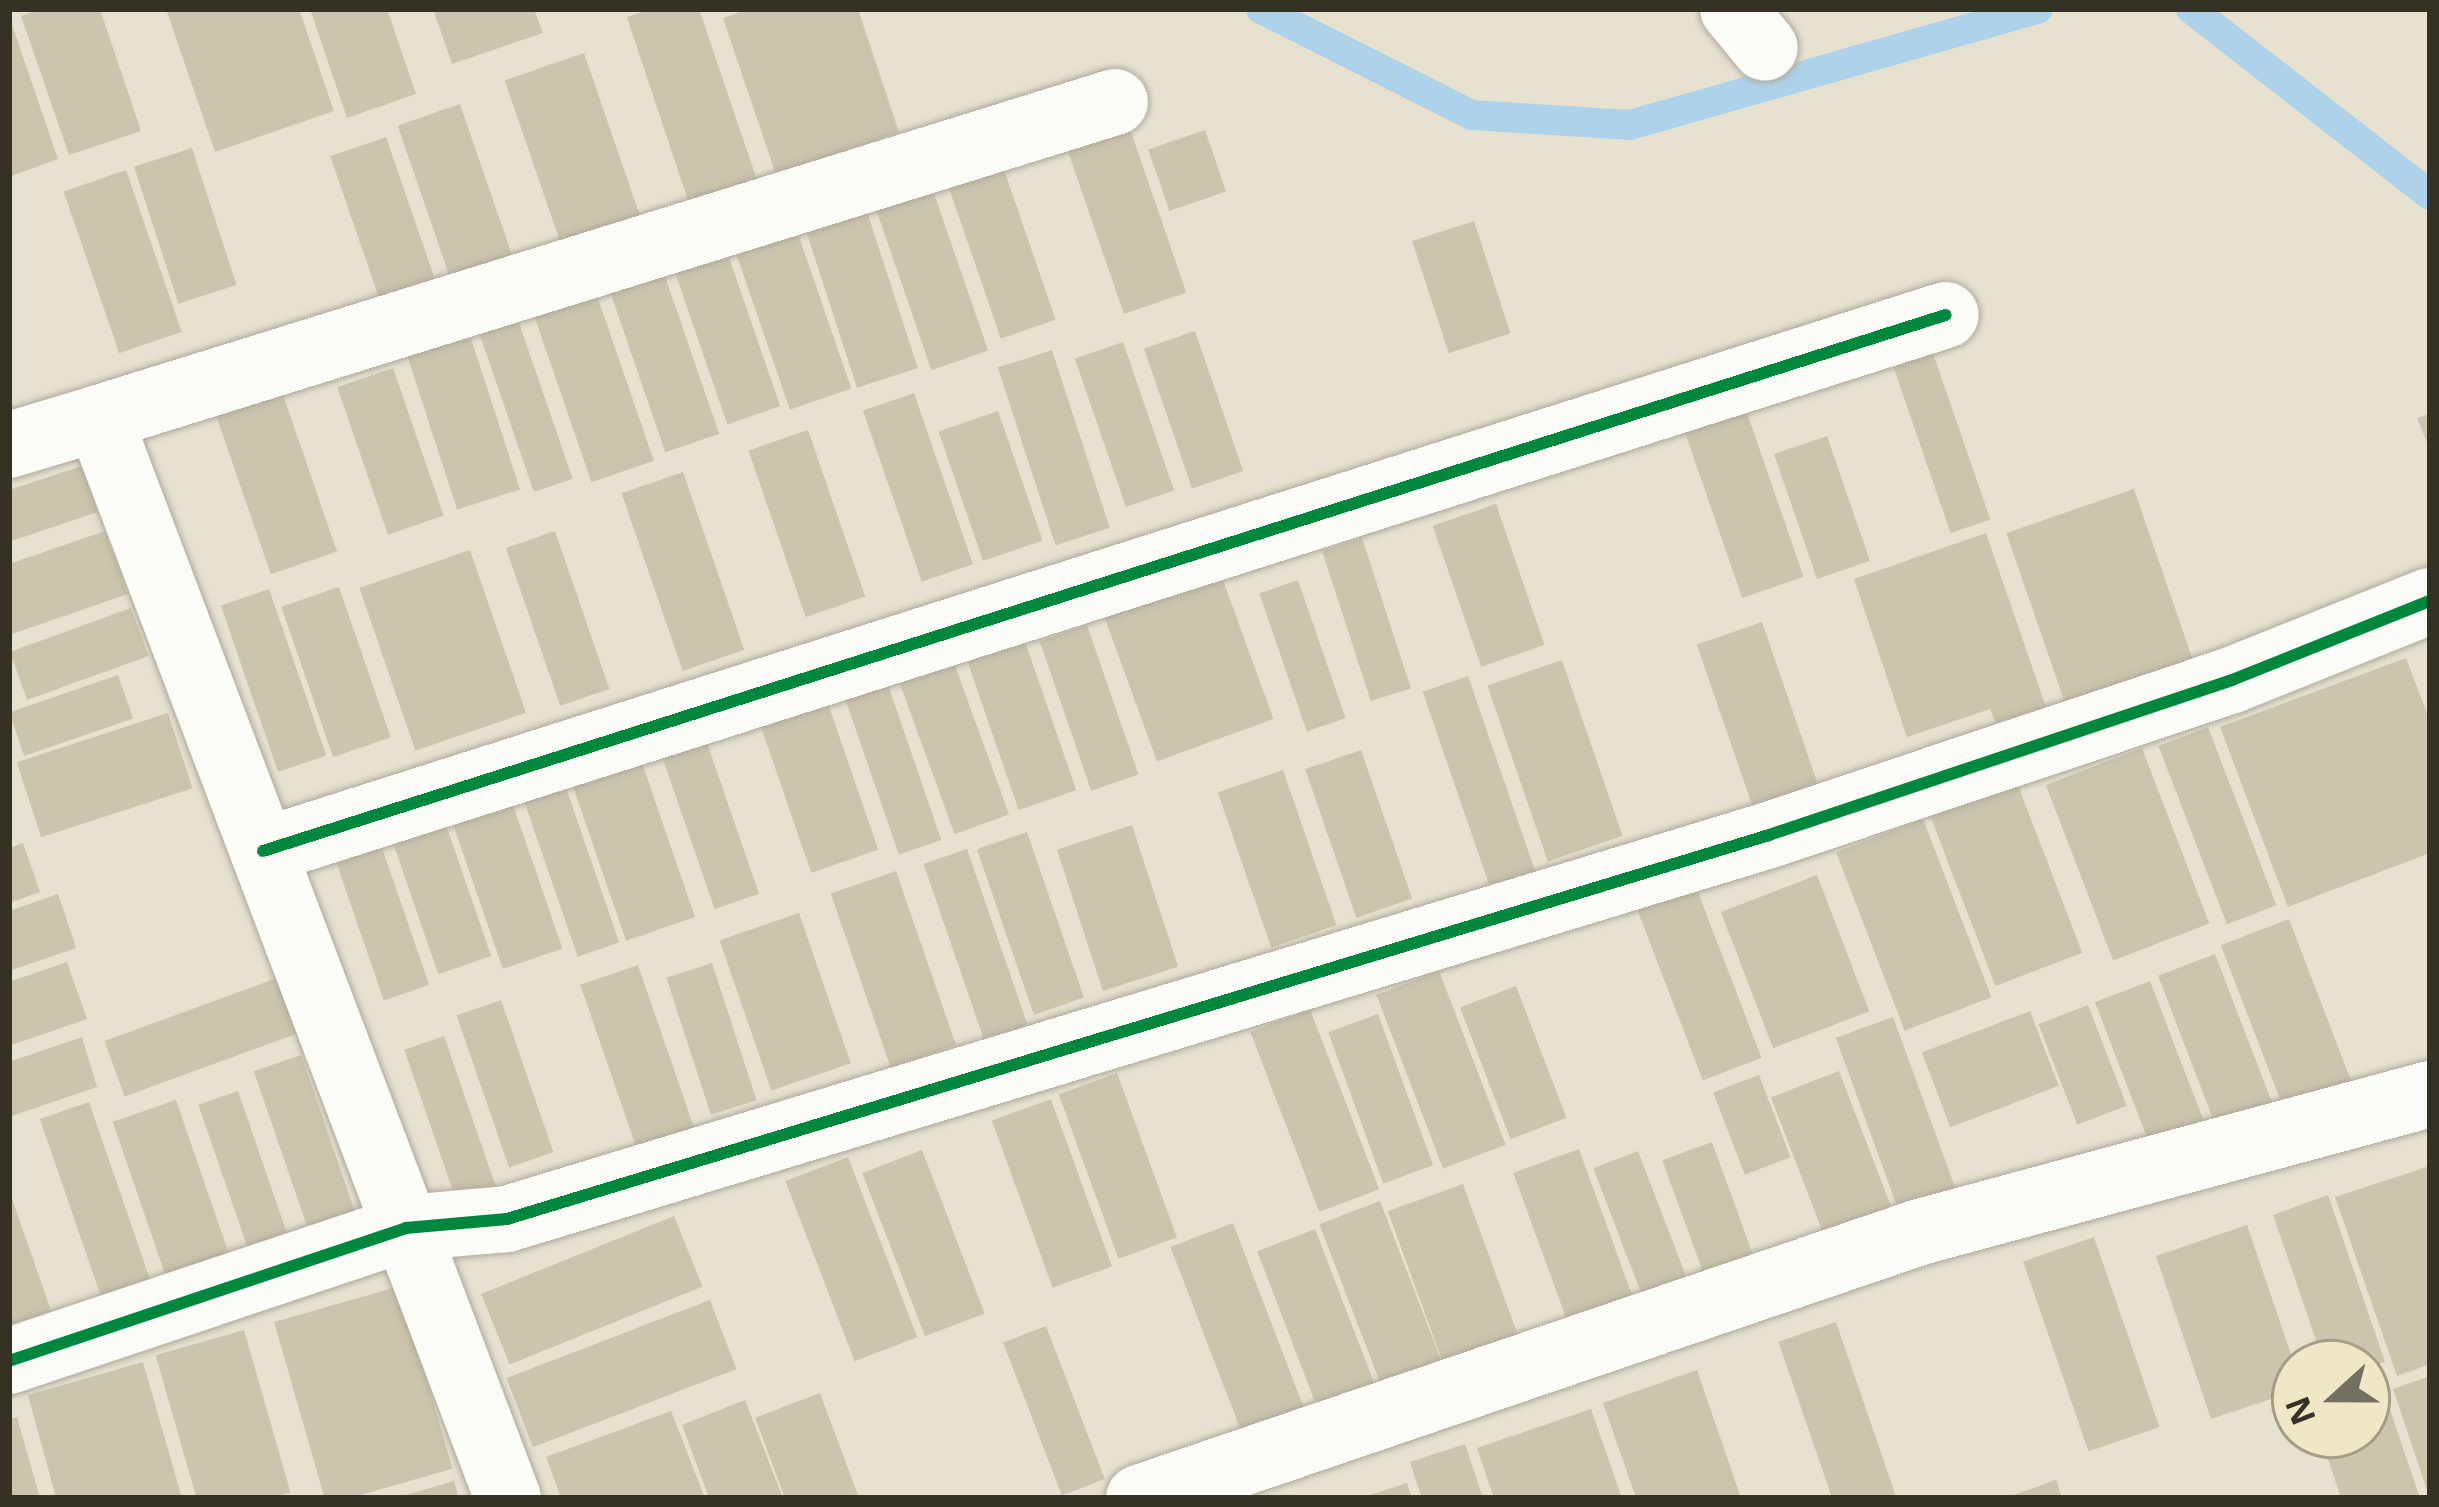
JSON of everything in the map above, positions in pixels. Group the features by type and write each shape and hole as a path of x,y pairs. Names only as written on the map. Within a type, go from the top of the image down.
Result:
{"street":[{"path":"9,445 1114,102"},
{"path":"263,851 1946,315"},
{"path":"99,418 508,1498"},
{"path":"9,1360 406,1228 507,1219 1769,835 2232,680 2430,601"},
{"path":"1139,1498 1920,1232 2430,1094"}],"building":[{"path":"42,9 100,9 141,131 69,155 21,16"},
{"path":"166,9 299,9 334,111 215,152"},
{"path":"310,9 387,9 416,94 347,118"},
{"path":"433,9 534,9 543,33 452,64"},
{"path":"650,9 699,9 758,183 690,206 627,17"},
{"path":"748,9 858,9 899,132 776,175 723,18"},
{"path":"9,16 58,159 9,177"},
{"path":"584,53 643,224 564,251 505,80"},
{"path":"460,104 514,261 452,282 398,125"},
{"path":"1129,126 1186,292 1124,314 1067,147"},
{"path":"1205,130 1226,191 1169,211 1148,150"},
{"path":"386,137 440,294 384,313 330,156"},
{"path":"192,148 236,285 178,304 134,167"},
{"path":"1000,158 1056,320 1001,339 945,177"},
{"path":"126,170 182,332 119,353 64,191"},
{"path":"926,170 988,351 931,370 869,190"},
{"path":"861,193 918,368 857,388 800,213"},
{"path":"1474,221 1510,333 1449,353 1412,241"},
{"path":"795,225 851,389 790,410 734,246"},
{"path":"722,237 780,406 727,424 669,255"},
{"path":"658,256 719,434 665,452 604,275"},
{"path":"593,284 654,461 591,482 531,305"},
{"path":"517,317 573,479 534,492 478,330"},
{"path":"465,320 520,489 457,510 402,340"},
{"path":"1195,331 1243,471 1192,489 1144,349"},
{"path":"1123,342 1174,490 1126,507 1075,359"},
{"path":"1052,350 1110,528 1056,545 998,368"},
{"path":"1933,353 1990,519 1951,533 1893,367"},
{"path":"393,368 444,516 388,535 337,387"},
{"path":"280,386 337,551 271,574 214,409"},
{"path":"914,393 973,564 922,582 863,411"},
{"path":"1743,401 1804,577 1742,598 1682,422"},
{"path":"998,411 1043,541 983,561 938,432"},
{"path":"2430,414 2430,450 2417,418"},
{"path":"808,430 865,596 806,617 748,451"},
{"path":"1827,436 1870,561 1817,579 1774,454"},
{"path":"82,466 98,512 9,542 9,490"},
{"path":"683,472 744,650 683,671 622,493"},
{"path":"2134,489 2194,662 2066,706 2006,533"},
{"path":"1496,504 1545,645 1481,667 1433,526"},
{"path":"105,531 128,594 9,635 9,564"},
{"path":"555,531 609,689 560,706 506,548"},
{"path":"1986,533 2046,707 1996,723 1990,709 1907,737 1854,579"},
{"path":"1362,538 1411,688 1371,701 1322,551"},
{"path":"470,550 526,713 415,751 359,588"},
{"path":"1216,561 1273,719 1157,761 1099,603"},
{"path":"1298,580 1346,718 1307,731 1259,593"},
{"path":"339,587 391,737 333,757 281,607"},
{"path":"269,589 326,755 278,772 221,606"},
{"path":"131,608 148,656 27,700 10,652"},
{"path":"1018,621 1076,790 1019,810 960,641"},
{"path":"1762,622 1818,785 1753,807 1697,644"},
{"path":"1087,625 1138,774 1091,791 1040,641"},
{"path":"2406,658 2430,721 2430,853 2288,907 2220,727"},
{"path":"1562,660 1623,836 1548,862 1487,686"},
{"path":"954,663 1009,814 955,834 899,683"},
{"path":"118,675 133,718 24,756 9,712"},
{"path":"1468,676 1535,872 1490,887 1423,692"},
{"path":"887,682 941,840 899,855 844,697"},
{"path":"823,689 878,850 811,873 756,712"},
{"path":"168,713 192,788 41,837 17,762"},
{"path":"2208,727 2276,905 2227,924 2159,746"},
{"path":"704,734 759,894 715,909 660,749"},
{"path":"2142,748 2209,924 2113,960 2046,785"},
{"path":"1361,750 1412,898 1356,918 1305,769"},
{"path":"641,760 695,917 626,941 572,784"},
{"path":"1283,770 1336,925 1271,948 1218,792"},
{"path":"562,776 619,942 578,957 520,790"},
{"path":"2016,780 2082,953 1995,986 1929,813"},
{"path":"512,802 562,949 503,969 452,823"},
{"path":"443,816 491,956 438,974 390,834"},
{"path":"1923,819 1991,997 1905,1031 1836,852"},
{"path":"1132,825 1178,967 1103,991 1057,849"},
{"path":"1027,832 1084,997 1034,1015 977,849"},
{"path":"380,842 429,985 384,1000 335,858"},
{"path":"23,843 40,892 9,903 9,848"},
{"path":"967,849 1028,1027 985,1042 924,864"},
{"path":"896,871 956,1045 891,1067 831,893"},
{"path":"1817,875 1869,1011 1773,1048 1721,912"},
{"path":"1696,887 1762,1058 1703,1080 1637,910"},
{"path":"58,894 76,948 9,971 9,911"},
{"path":"799,913 851,1063 771,1091 720,940"},
{"path":"2289,919 2353,1085 2285,1111 2221,945"},
{"path":"2215,954 2274,1108 2217,1130 2158,976"},
{"path":"67,962 87,1019 9,1046 9,982"},
{"path":"712,963 756,1100 711,1115 666,978"},
{"path":"638,965 694,1129 637,1148 580,985"},
{"path":"1439,971 1506,1145 1443,1169 1376,995"},
{"path":"283,976 303,1031 125,1096 104,1041"},
{"path":"2150,981 2206,1127 2151,1148 2095,1002"},
{"path":"1516,986 1567,1118 1511,1139 1460,1008"},
{"path":"501,1000 553,1152 509,1168 457,1015"},
{"path":"2088,1005 2127,1106 2077,1125 2039,1024"},
{"path":"1310,1009 1379,1189 1319,1212 1250,1032"},
{"path":"2030,1011 2059,1086 1950,1127 1922,1053"},
{"path":"1378,1014 1433,1165 1383,1183 1328,1032"},
{"path":"1893,1017 1962,1208 1905,1229 1836,1038"},
{"path":"444,1036 496,1187 456,1201 404,1050"},
{"path":"82,1037 97,1087 9,1117 9,1062"},
{"path":"301,1055 356,1215 309,1231 254,1071"},
{"path":"1839,1071 1898,1225 1830,1251 1771,1097"},
{"path":"1117,1073 1177,1237 1119,1259 1059,1094"},
{"path":"1759,1075 1791,1157 1745,1175 1713,1093"},
{"path":"238,1091 288,1238 249,1251 198,1105"},
{"path":"1051,1099 1112,1266 1053,1288 992,1121"},
{"path":"176,1100 233,1265 170,1287 113,1122"},
{"path":"89,1102 152,1285 103,1302 40,1119"},
{"path":"1712,1142 1756,1262 1706,1280 1662,1160"},
{"path":"1579,1149 1636,1307 1571,1331 1513,1173"},
{"path":"922,1150 985,1313 925,1336 862,1173"},
{"path":"1638,1151 1687,1279 1642,1296 1593,1168"},
{"path":"848,1157 917,1337 855,1361 785,1181"},
{"path":"2430,1166 2430,1364 2397,1376 2391,1339 2384,1339 2335,1197"},
{"path":"1463,1184 1522,1347 1447,1374 1388,1211"},
{"path":"9,1190 56,1325 9,1342"},
{"path":"2328,1195 2377,1339 2316,1339 2273,1215"},
{"path":"1380,1201 1444,1368 1383,1391 1319,1224"},
{"path":"674,1216 702,1286 510,1364 481,1294"},
{"path":"1233,1223 1306,1414 1244,1438 1170,1247"},
{"path":"2247,1225 2286,1339 2271,1339 2271,1399 2211,1419 2156,1256"},
{"path":"1315,1229 1378,1393 1320,1416 1257,1251"},
{"path":"2094,1237 2159,1427 2089,1451 2023,1261"},
{"path":"400,1286 452,1469 350,1498 325,1498 274,1322"},
{"path":"710,1300 737,1369 533,1447 506,1378"},
{"path":"1836,1322 1897,1498 1832,1498 1778,1342"},
{"path":"1046,1326 1105,1479 1062,1496 1003,1342"},
{"path":"244,1330 291,1492 271,1498 196,1498 156,1355"},
{"path":"143,1362 182,1498 56,1498 28,1395"},
{"path":"1697,1370 1741,1498 1636,1498 1603,1403"},
{"path":"2430,1376 2430,1495 2429,1496 2393,1389"},
{"path":"820,1393 859,1498 785,1498 755,1418"},
{"path":"745,1400 783,1498 709,1498 682,1425"},
{"path":"1591,1409 1622,1498 1494,1498 1477,1448"},
{"path":"671,1411 705,1498 561,1498 546,1457"},
{"path":"2391,1413 2420,1498 2341,1498 2328,1459 2391,1459"},
{"path":"17,1417 40,1498 9,1498 9,1419"},
{"path":"1465,1444 1483,1498 1422,1498 1410,1462"},
{"path":"2056,1480 2062,1498 2008,1498 2008,1497"},
{"path":"454,1481 459,1498 399,1498 399,1497"},
{"path":"1407,1483 1412,1498 1364,1498 1364,1497"}],"waterway":[{"path":"1261,9 1472,115 1630,125 2038,9"},
{"path":"2191,9 2430,195"}],"cycle path":[{"path":"263,851 1946,315"},
{"path":"9,1361 406,1228 507,1219 1769,835 2232,680 2430,601"}]}
